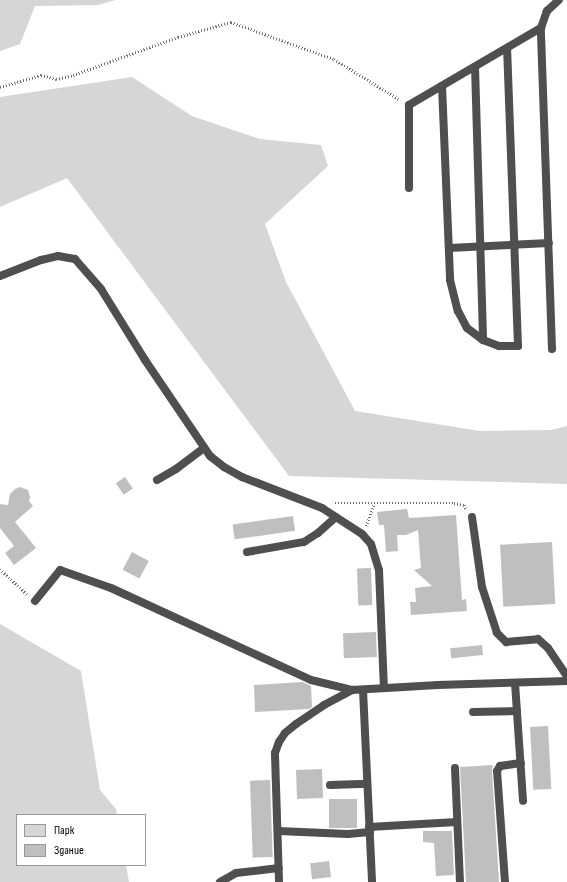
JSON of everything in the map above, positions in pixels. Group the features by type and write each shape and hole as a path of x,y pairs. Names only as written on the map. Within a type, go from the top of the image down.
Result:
{"lane":[{"path":"552,349 541,28 547,11 558,0"},
{"path":"409,188 409,105 541,28"},
{"path":"442,86 450,280 458,311 467,328 483,340 499,346 518,346 507,48"},
{"path":"475,67 483,340"},
{"path":"449,248 549,243"},
{"path":"0,276 41,260 58,256 75,259 102,289 145,360 204,448 224,467 242,477 322,508 362,534 371,544 379,570 384,688"},
{"path":"156,480 176,469 204,448"},
{"path":"472,517 482,587 497,633 506,642 538,639 548,648 567,676"},
{"path":"247,552 304,542 336,518"},
{"path":"35,601 60,570 111,588 311,680 352,690 438,685 567,681"},
{"path":"515,683 523,801"},
{"path":"280,882 276,754 278,742 285,733 296,724 324,705 352,690"},
{"path":"364,690 372,882"},
{"path":"473,712 517,711"},
{"path":"505,882 497,771 500,766 520,763"},
{"path":"455,768 460,882"},
{"path":"330,785 367,784"},
{"path":"278,831 369,830 457,822"},
{"path":"220,882 236,873 279,868"}],"path":[{"path":"0,87 41,75 56,79 73,75 178,37 231,22 334,59 409,105"},
{"path":"322,508 328,504 341,502 374,504 454,503 464,505 472,517"},
{"path":"362,534 369,520 374,504"},
{"path":"0,569 35,601"}],"green space":[{"path":"0,0 116,0 98,5 35,6 20,44 0,51"},
{"path":"132,77 192,116 260,139 321,145 328,166 265,224 286,282 355,411 480,431 551,430 567,426 567,484 289,476 67,178 0,207 0,97"},
{"path":"0,624 81,671 100,790 116,809 117,814 16,814 16,866 126,866 129,882 0,882"}],"building":[{"path":"125,477 133,489 124,495 116,483"},
{"path":"20,487 28,490 30,497 29,501 33,506 15,522 36,548 14,565 5,553 14,546 0,528 0,504 8,505 10,494 15,489"},
{"path":"407,509 409,518 456,515 462,600 466,599 467,611 411,615 410,602 416,602 415,588 432,586 414,570 421,568 418,530 406,535 397,535 398,551 386,552 384,525 379,525 377,512"},
{"path":"293,516 295,531 235,539 233,524"},
{"path":"552,542 555,604 503,607 500,545"},
{"path":"132,552 149,561 139,579 123,570"},
{"path":"357,568 371,568 372,605 358,605"},
{"path":"376,632 377,657 344,658 343,633"},
{"path":"482,645 483,655 451,658 450,648"},
{"path":"303,682 311,686 312,707 309,709 255,712 254,685"},
{"path":"548,726 551,789 533,790 530,727"},
{"path":"493,765 492,771 499,882 466,882 460,767"},
{"path":"322,769 323,798 297,799 296,770"},
{"path":"270,780 273,857 253,858 250,781"},
{"path":"329,799 357,799 357,828 329,828"},
{"path":"423,831 452,831 454,875 436,876 434,843 423,842"},
{"path":"329,861 331,877 312,879 310,863"}]}
